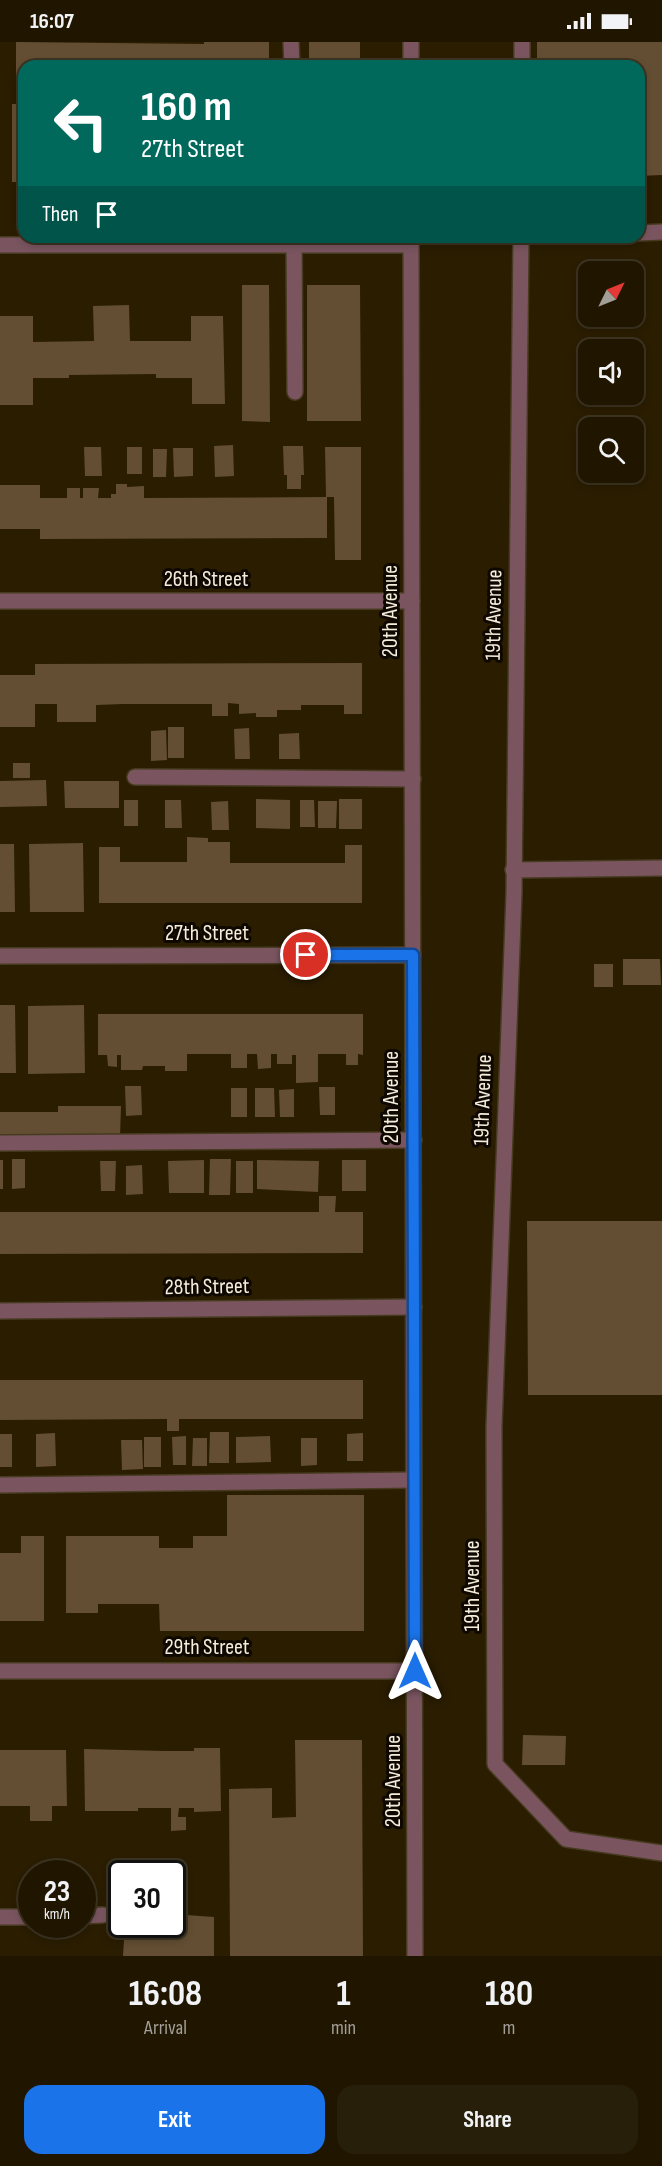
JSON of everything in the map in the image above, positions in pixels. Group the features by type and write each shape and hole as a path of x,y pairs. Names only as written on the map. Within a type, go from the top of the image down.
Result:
{"street":[{"path":"291,42 292,60"},
{"path":"411,42 411,60"},
{"path":"522,42 522,60"},
{"path":"645,233 662,232"},
{"path":"0,245 147,243"},
{"path":"294,243 295,392"},
{"name":"20th Avenue","path":"411,243 416,1956"},
{"name":"19th Avenue","path":"521,243 513,870 494,1427 495,1764 567,1839 662,1853"},
{"name":"26th Street","path":"0,601 412,601"},
{"path":"135,777 413,779"},
{"path":"513,870 662,868"},
{"name":"27th Street","path":"0,956 413,955"},
{"path":"0,1143 414,1140"},
{"name":"28th Street","path":"0,1311 414,1307"},
{"path":"0,1485 414,1480"},
{"name":"29th Street","path":"0,1671 415,1671"},
{"path":"96,1915 103,1915"},
{"path":"0,1917 18,1917"}],"building":[{"path":"16,42 204,44 204,42 269,42 269,60 18,60 18,182 12,182 12,104 16,104"},
{"path":"309,42 360,42 360,60 309,60"},
{"path":"537,42 662,42 662,175 645,176 645,60 537,60"},
{"path":"242,285 269,285 270,422 242,421"},
{"path":"307,285 360,285 361,421 307,421"},
{"path":"129,305 130,341 191,341 191,316 223,316 225,404 192,404 192,378 156,378 156,374 69,375 69,378 33,378 33,405 0,405 0,316 33,316 33,342 94,341 93,306"},
{"path":"233,445 234,476 215,477 214,446"},
{"path":"283,446 303,446 304,475 301,475 301,489 287,489"},
{"path":"84,447 101,447 102,476 85,476"},
{"path":"127,447 142,447 142,474 127,474"},
{"path":"325,447 361,447 361,560 335,560 334,497 326,497"},
{"path":"173,448 193,448 193,476 174,477"},
{"path":"153,449 167,449 166,477 153,477"},
{"path":"116,484 127,484 127,487 144,486 144,498 327,497 327,538 40,539 40,529 0,529 0,485 40,485 40,498 67,498 67,488 80,488 80,498 83,498 83,488 99,488 98,498 111,498 111,494 116,494"},
{"path":"362,663 362,714 344,714 344,705 301,705 301,710 277,710 277,717 256,717 256,713 239,714 239,704 228,703 228,716 212,716 212,704 123,704 96,705 96,722 57,722 57,704 35,704 35,727 0,727 0,675 35,675 35,664"},
{"path":"168,727 184,727 184,758 168,758"},
{"path":"249,728 250,759 235,759 234,729"},
{"path":"166,730 167,760 151,761 151,731"},
{"path":"299,733 300,759 279,759 279,734"},
{"path":"13,763 30,763 30,778 13,778"},
{"path":"46,780 47,806 0,807 0,781"},
{"path":"64,781 119,781 119,808 65,808"},
{"path":"256,799 290,800 290,829 256,828"},
{"path":"339,799 362,799 362,829 339,829"},
{"path":"124,800 138,800 138,826 124,826"},
{"path":"165,800 181,800 182,828 165,828"},
{"path":"300,800 314,800 315,827 300,827"},
{"path":"228,801 229,830 212,830 211,802"},
{"path":"318,801 337,801 336,828 318,828"},
{"path":"187,837 208,838 208,842 230,842 230,863 345,863 345,845 362,845 362,903 99,903 99,847 120,847 120,862 187,862"},
{"path":"83,843 84,912 30,912 29,844"},
{"path":"0,844 14,844 15,912 0,912"},
{"path":"623,959 660,959 661,985 623,985"},
{"path":"594,964 613,964 613,987 594,987"},
{"path":"0,1005 15,1005 16,1073 0,1073"},
{"path":"84,1005 85,1073 28,1074 28,1006"},
{"path":"98,1014 363,1014 363,1055 358,1054 358,1065 346,1065 346,1054 318,1054 318,1082 296,1083 296,1055 292,1055 292,1064 277,1064 277,1054 271,1054 271,1068 258,1069 257,1054 247,1054 247,1068 231,1068 231,1054 187,1054 187,1071 165,1071 165,1066 143,1066 142,1070 121,1070 121,1055 117,1055 117,1067 108,1066 107,1055 98,1055"},
{"path":"125,1086 141,1086 142,1115 126,1116"},
{"path":"319,1087 335,1087 335,1115 320,1115"},
{"path":"231,1088 247,1088 247,1117 231,1117"},
{"path":"255,1088 274,1088 275,1117 255,1117"},
{"path":"294,1089 294,1117 280,1117 279,1090"},
{"path":"58,1106 121,1106 120,1138 0,1138 0,1112 58,1112"},
{"path":"12,1159 25,1159 25,1188 12,1189"},
{"path":"210,1159 231,1159 230,1195 209,1195"},
{"path":"0,1160 3,1160 3,1189 0,1189"},
{"path":"204,1160 204,1193 169,1193 168,1161"},
{"path":"257,1160 319,1161 318,1192 257,1189"},
{"path":"342,1160 366,1160 366,1191 342,1191"},
{"path":"100,1161 116,1161 115,1191 101,1191"},
{"path":"236,1161 253,1161 253,1193 236,1193"},
{"path":"142,1165 143,1194 126,1195 126,1166"},
{"path":"319,1196 336,1196 335,1212 363,1212 363,1253 0,1254 0,1212 319,1212"},
{"path":"527,1221 662,1221 662,1395 528,1395"},
{"path":"0,1380 363,1380 363,1419 179,1419 179,1431 167,1431 167,1419 0,1420"},
{"path":"210,1432 229,1432 229,1463 209,1463"},
{"path":"55,1433 56,1466 36,1467 36,1434"},
{"path":"363,1433 363,1461 347,1461 347,1434"},
{"path":"0,1434 12,1434 12,1467 0,1467"},
{"path":"186,1436 186,1465 173,1465 172,1437"},
{"path":"270,1436 271,1462 236,1463 236,1437"},
{"path":"144,1437 161,1437 161,1467 144,1467"},
{"path":"193,1438 207,1438 207,1466 192,1466"},
{"path":"301,1438 317,1438 317,1465 301,1466"},
{"path":"121,1440 142,1440 143,1469 122,1470"},
{"path":"227,1495 364,1495 364,1631 160,1631 159,1604 98,1604 98,1613 66,1613 66,1536 159,1536 159,1548 193,1548 193,1536 227,1536"},
{"path":"21,1536 44,1536 44,1621 0,1621 0,1553 21,1553"},
{"path":"523,1735 566,1736 565,1765 522,1765"},
{"path":"295,1740 362,1740 363,1956 230,1956 229,1789 272,1788 272,1818 296,1817"},
{"path":"194,1748 220,1748 221,1811 194,1812 194,1808 179,1808 178,1817 186,1817 186,1830 171,1831 171,1808 138,1808 138,1811 85,1811 84,1749 194,1751"},
{"path":"0,1750 66,1750 67,1806 52,1806 52,1821 30,1821 30,1806 0,1806"},
{"path":"186,1915 214,1917 214,1956 123,1956 124,1938 186,1938"}],"route":[{"path":"306,955 413,955 415,1671"}]}
